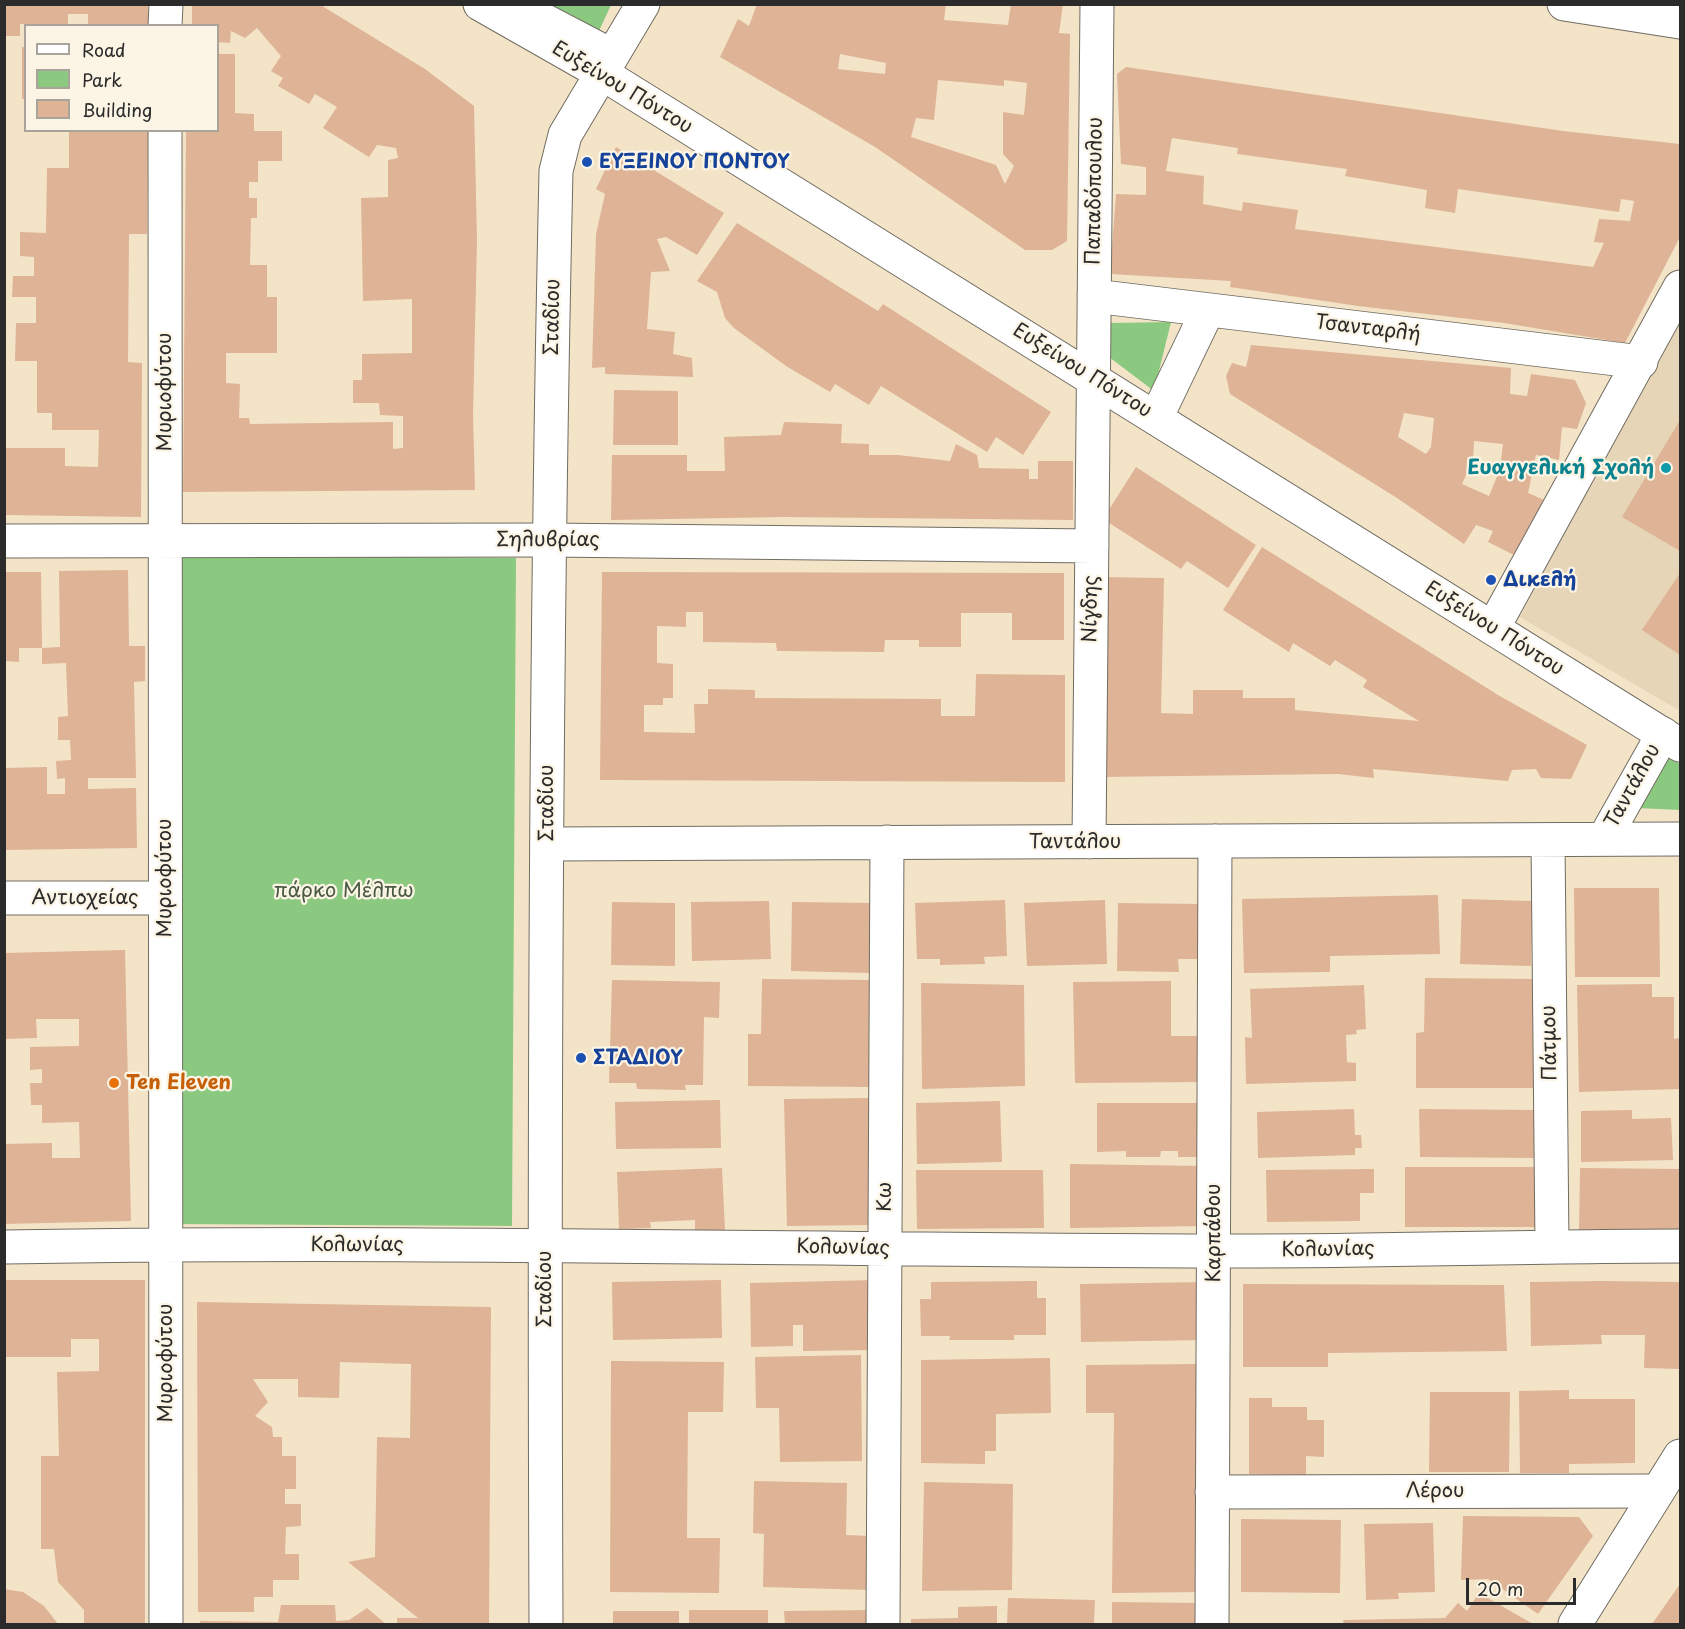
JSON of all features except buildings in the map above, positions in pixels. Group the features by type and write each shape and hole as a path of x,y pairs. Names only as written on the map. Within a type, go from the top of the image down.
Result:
{"street":[{"path":"165,4 165,24"},
{"name":"Ευξείνου Πόντου","path":"480,4 610,63 1156,418 1672,739"},
{"name":"Σταδίου","path":"546,1624 544,1245 548,540 556,171 565,135 644,4"},
{"name":"Παπαδόπουλου","path":"1093,377 1097,4"},
{"path":"1564,4 1680,22"},
{"name":"Μυριοφύτου","path":"165,132 166,1624"},
{"path":"1493,628 1641,362 1680,287"},
{"name":"Τσανταρλή","path":"1094,296 1641,362"},
{"path":"1156,418 1208,310"},
{"name":"Νίγδης","path":"1089,842 1093,377"},
{"name":"Σηλυβρίας","path":"4,542 548,540 1092,546"},
{"name":"Ταντάλου","path":"1604,839 1672,739"},
{"name":"Ταντάλου","path":"547,844 1680,839"},
{"name":"Πάτμου","path":"1548,840 1552,1246"},
{"name":"Καρπάθου","path":"1212,1624 1215,841"},
{"name":"Κω","path":"883,1624 887,842"},
{"name":"Αντιοχείας","path":"4,898 165,898"},
{"name":"Κολωνίας","path":"4,1247 166,1244 544,1245 1214,1251 1680,1246"},
{"path":"1575,1624 1680,1456"},
{"name":"Λέρου","path":"1212,1492 1658,1491"}],"lane":[{"path":"526,4 610,63"}],"shaded area":[{"path":"1680,314 1680,711 1520,617"}],"green space":[{"path":"551,5 611,5 599,31"},
{"path":"1171,322 1154,391 1105,354 1108,323"},
{"name":"πάρκο Μέλπω","path":"176,555 516,558 512,1226 172,1224"},
{"path":"1669,758 1680,764 1680,810 1636,808"}],"place":[{"name":"ΕΥΞΕΙΝΟΥ ΠΟΝΤΟΥ","path":"587,162"},
{"name":"Ευαγγελική Σχολή","path":"1666,468"},
{"name":"Δικελή","path":"1491,580"},
{"name":"ΣΤΑΔΙΟΥ","path":"581,1058"},
{"name":"Ten Eleven","path":"114,1083"}]}
